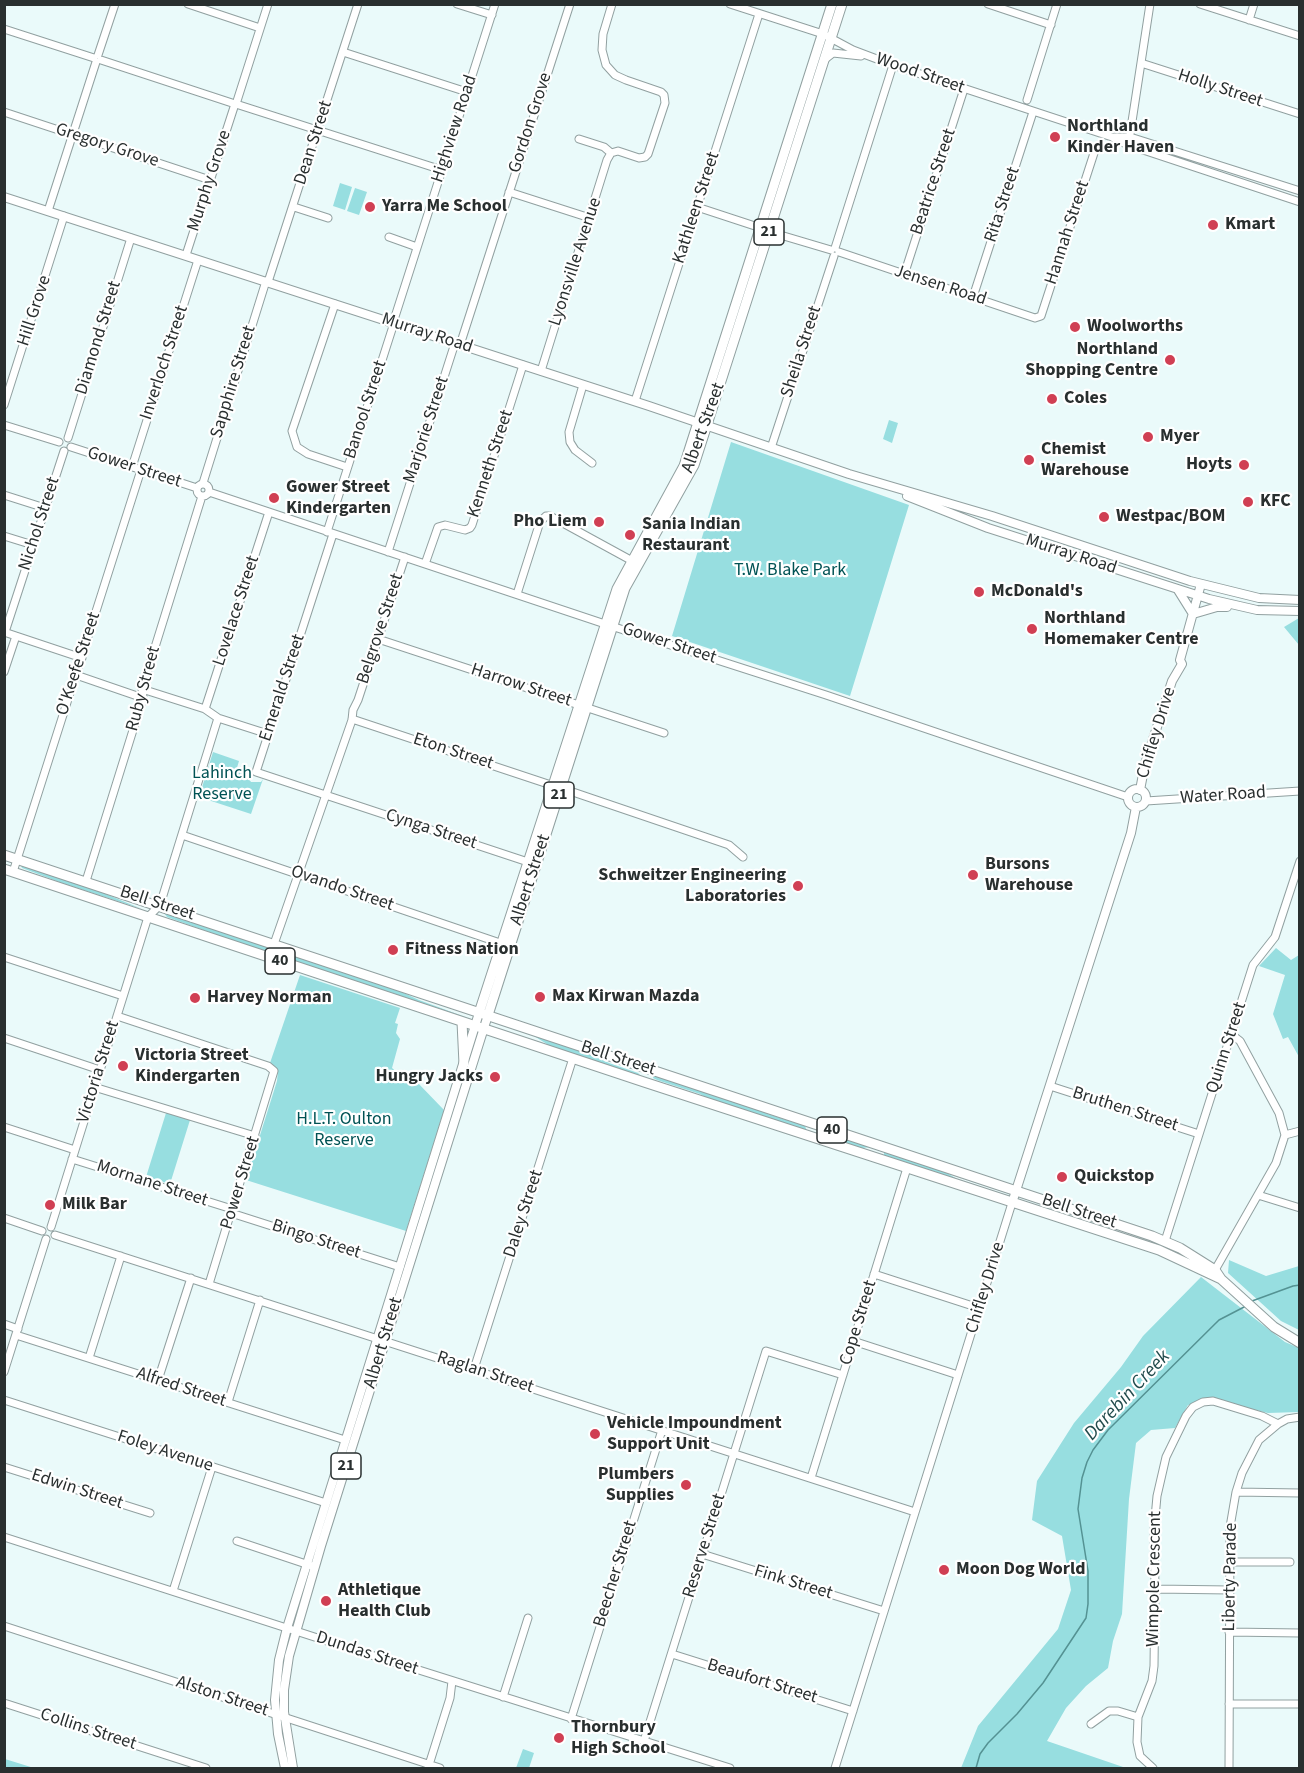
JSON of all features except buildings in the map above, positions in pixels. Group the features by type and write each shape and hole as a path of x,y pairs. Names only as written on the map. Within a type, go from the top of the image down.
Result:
{"highway":[{"name":"Albert Street","path":"793,143 824,60 832,4"},
{"name":"Albert Street","path":"484,1014 609,626 635,563 680,482 694,465 703,425 732,332 769,232 793,143 827,36 842,4"},
{"name":"Bell Street","path":"4,855 1165,1240 1215,1270 1221,1279 1274,1327 1299,1343"},
{"name":"Albert Street","path":"502,958 503,944 532,864"},
{"name":"Bell Street","path":"9,871 1159,1250 1221,1279"},
{"path":"398,985 412,1005"},
{"path":"462,1022 464,1064"},
{"path":"644,1082 647,1068"},
{"path":"810,1136 814,1124"},
{"path":"874,1157 878,1145"}],"main road":[{"name":"Murray Road","path":"4,197 634,401 849,474 992,516 1200,584 1259,598 1299,600"},
{"name":"Murray Road","path":"849,474 988,528 1178,590 1257,610 1299,611"},
{"path":"988,528 992,516"},
{"name":"Chifley Drive","path":"1140,790 1144,764 1174,676 1182,664 1180,660 1200,584"},
{"path":"1178,590 1193,614 1217,607 1240,606"},
{"path":"1133,790 1140,790 1145,793 1146,801 1136,807 1131,805 1128,797 1133,790"},
{"name":"Chifley Drive","path":"1012,1203 1131,833 1136,807"},
{"name":"Albert Street","path":"461,1085 464,1064 484,1014"},
{"name":"Albert Street","path":"291,1629 479,1027"},
{"name":"Albert Street","path":"398,1287 400,1267 412,1243"},
{"name":"Albert Street","path":"311,1565 345,1440 381,1339"},
{"name":"21","path":"285,1768 280,1717 291,1629"},
{"name":"21","path":"280,1717 293,1768"}],"street":[{"path":"48,211 115,4"},
{"path":"188,4 260,28"},
{"name":"Murphy Grove","path":"186,255 268,4"},
{"name":"Dean Street","path":"267,282 294,207 358,4"},
{"path":"457,4 492,15"},
{"name":"Highview Road","path":"394,323 495,4"},
{"name":"Gordon Grove","path":"457,344 570,4"},
{"path":"579,139 604,147 611,153 621,152 639,158 647,155 665,99 661,92 634,84 615,75 606,65 602,50 603,34 612,4"},
{"name":"Wood Street","path":"730,4 827,36 870,57 1033,112 1297,190"},
{"path":"988,4 1050,25"},
{"path":"1027,100 1057,4"},
{"path":"1129,141 1150,4"},
{"path":"1200,4 1299,36"},
{"path":"1249,20 1254,4"},
{"name":"Kathleen Street","path":"634,401 759,14"},
{"path":"4,28 442,170"},
{"path":"343,52 467,92"},
{"path":"824,60 833,53 870,57"},
{"name":"Holly Street","path":"1141,63 1299,114"},
{"name":"Sheila Street","path":"771,448 893,65"},
{"name":"Beatrice Street","path":"904,275 964,89"},
{"name":"Gregory Grove","path":"4,112 210,180"},
{"name":"Rita Street","path":"973,297 1033,112"},
{"name":"Wood Street","path":"1129,141 1298,202"},
{"name":"Hannah Street","path":"1041,316 1095,150"},
{"name":"Lyonsville Avenue","path":"541,371 611,153"},
{"path":"1297,190 1294,195 1298,202"},
{"path":"509,192 590,218"},
{"path":"294,207 328,218"},
{"name":"Jensen Road","path":"697,207 1035,318 1041,316"},
{"name":"Hill Grove","path":"4,405 64,216"},
{"path":"389,237 417,247"},
{"name":"Diamond Street","path":"68,438 130,238"},
{"name":"Inverloch Street","path":"132,467 198,260"},
{"name":"Sapphire Street","path":"200,486 267,282"},
{"path":"335,304 292,431 297,447 308,454 347,467"},
{"name":"Banool Street","path":"330,533 347,467 394,323"},
{"name":"Marjorie Street","path":"388,552 457,344"},
{"name":"Kenneth Street","path":"425,564 438,527 445,525 465,530 472,525 523,365"},
{"path":"583,385 569,432 570,442 575,450 592,463"},
{"path":"4,425 59,442"},
{"path":"68,438 72,442 72,447 64,451 59,442 68,438"},
{"name":"Gower Street","path":"72,447 141,470 200,486"},
{"name":"Nichol Street","path":"5,632 64,451"},
{"name":"O'Keefe Street","path":"9,871 18,859 141,470"},
{"path":"200,486 209,487 206,494"},
{"name":"Gower Street","path":"206,494 269,512 609,626 794,684 1128,797"},
{"name":"Ruby Street","path":"86,881 143,698 142,689 206,494"},
{"path":"4,495 45,508"},
{"name":"Lovelace Street","path":"205,709 269,512"},
{"path":"517,594 540,522 546,516 550,516 635,563"},
{"name":"Emerald Street","path":"325,796 256,772 330,533"},
{"path":"4,536 33,545"},
{"name":"Belgrove Street","path":"274,944 345,738 354,720 358,700 405,557"},
{"path":"5,632 82,658"},
{"path":"4,672 16,636"},
{"name":"Harrow Street","path":"378,639 664,733"},
{"path":"76,675 143,698"},
{"path":"142,689 205,709 218,718 268,734"},
{"path":"148,917 160,905 218,718"},
{"name":"Eton Street","path":"354,720 729,844 743,857"},
{"name":"Water Road","path":"1146,801 1299,791"},
{"name":"Cynga Street","path":"325,796 532,864"},
{"name":"Ovando Street","path":"182,835 503,944"},
{"name":"Quinn Street","path":"1165,1240 1253,965 1275,937 1299,861"},
{"name":"Victoria Street","path":"51,1227 148,917"},
{"path":"4,957 123,996"},
{"name":"Power Street","path":"117,1016 268,1065 274,1071 209,1284"},
{"path":"1215,1270 1276,1163 1285,1135 1279,1113 1240,1041 1231,1034"},
{"path":"4,1038 100,1070"},
{"name":"Daley Street","path":"474,1369 573,1058"},
{"name":"Bruthen Street","path":"1050,1086 1199,1134"},
{"path":"94,1088 255,1136"},
{"path":"4,1127 75,1150"},
{"path":"1285,1135 1299,1131"},
{"name":"Mornane Street","path":"72,1159 232,1211"},
{"name":"Cope Street","path":"810,1478 907,1168"},
{"path":"1258,1195 1299,1208"},
{"name":"Chifley Drive","path":"835,1768 1012,1203"},
{"name":"Bingo Street","path":"232,1211 400,1267"},
{"path":"4,1218 42,1231"},
{"path":"42,1231 46,1227 54,1229 53,1238 46,1239"},
{"path":"42,1231 46,1239"},
{"name":"Raglan Street","path":"55,1235 915,1512"},
{"path":"4,1372 46,1239"},
{"path":"89,1358 121,1256"},
{"path":"874,1274 979,1308"},
{"path":"158,1380 191,1278"},
{"path":"228,1402 260,1300"},
{"name":"Alfred Street","path":"4,1324 17,1332 89,1358 345,1440"},
{"path":"853,1341 958,1375"},
{"name":"Reserve Street","path":"644,1741 766,1351 843,1375"},
{"name":"Foley Avenue","path":"4,1400 326,1503"},
{"name":"Wimpole Crescent","path":"1153,1768 1140,1756 1137,1742 1138,1717 1150,1686 1154,1666 1154,1529 1158,1487 1167,1457 1186,1416 1193,1407 1203,1402 1213,1401 1262,1416 1278,1424"},
{"name":"Liberty Parade","path":"1229,1768 1230,1527 1236,1492 1253,1448 1264,1434 1287,1419 1299,1417"},
{"name":"Beecher Street","path":"571,1719 662,1430"},
{"name":"Edwin Street","path":"4,1467 150,1513"},
{"path":"173,1591 212,1467"},
{"path":"1236,1492 1299,1493"},
{"name":"Dundas Street","path":"5,1537 730,1768"},
{"path":"237,1541 311,1565"},
{"name":"Fink Street","path":"702,1554 884,1611"},
{"path":"1230,1562 1290,1562"},
{"path":"1155,1589 1230,1590"},
{"path":"503,1697 528,1618"},
{"name":"Alston Street","path":"4,1626 428,1767 440,1768"},
{"path":"1229,1632 1299,1633"},
{"name":"Beaufort Street","path":"672,1654 853,1711"},
{"path":"428,1767 450,1698 453,1681"},
{"name":"Collins Street","path":"4,1703 206,1768"},
{"path":"1229,1704 1299,1704"},
{"path":"1091,1724 1109,1712 1118,1711 1138,1717"},
{"path":"701,1768 703,1760"}],"green space":[{"path":"340,183 352,187 345,210 333,206"},
{"path":"355,188 367,192 359,215 347,211"},
{"path":"889,420 898,423 892,443 883,439"},
{"name":"T.W. Blake Park","path":"731,442 909,505 850,696 672,636"},
{"path":"1300,618 1299,645 1284,627"},
{"name":"Lahinch Reserve","path":"213,752 239,761 236,771 246,774 251,782 261,782 263,779 251,814 199,797"},
{"path":"21,866 84,885 142,909 62,883"},
{"path":"168,912 391,987 468,1018 223,937 167,917 164,913"},
{"path":"1276,948 1291,960 1299,955 1299,1057 1288,1037 1283,1039 1273,1014 1285,975 1259,966"},
{"name":"H.L.T. Oulton Reserve","path":"300,975 400,1008 395,1023 398,1024 396,1033 400,1039 392,1068 403,1077 417,1082 444,1110 406,1231 246,1180 277,1081 278,1071 270,1063"},
{"path":"493,1022 585,1051 641,1076 550,1046 534,1036"},
{"path":"654,1075 805,1126 807,1131 657,1080 653,1078"},
{"path":"166,1113 190,1120 170,1184 146,1177"},
{"path":"818,1129 871,1147 862,1148 842,1142 818,1133"},
{"path":"884,1152 942,1170 957,1179 1007,1196 935,1174 884,1155"},
{"path":"1229,1260 1266,1276 1299,1266 1299,1330 1281,1321 1228,1273"},
{"path":"1201,1277 1285,1342 1299,1348 1299,1412 1268,1413 1214,1400 1188,1405 1175,1428 1151,1430 1136,1443 1129,1499 1122,1614 1113,1641 1108,1668 1086,1686 1066,1708 1047,1741 1126,1768 961,1768 978,1726 1058,1629 1071,1590 1062,1536 1032,1520 1037,1481 1074,1423 1121,1367 1143,1336"},
{"path":"523,1749 534,1753 529,1768 516,1768"},
{"path":"5,1759 34,1768 5,1768"}],"waterway":[{"name":"Darebin Creek","path":"1252,1301 1300,1285"},
{"name":"Darebin Creek","path":"976,1768 980,1754 988,1743 1043,1683 1086,1618 1088,1571 1078,1509 1082,1478 1093,1450 1108,1430 1219,1320 1246,1306"}],"place":[{"name":"Northland Kinder Haven","path":"1055,137"},
{"name":"Yarra Me School","path":"370,207"},
{"name":"Kmart","path":"1213,225"},
{"name":"Woolworths","path":"1075,327"},
{"name":"Northland Shopping Centre","path":"1170,360"},
{"name":"Coles","path":"1052,399"},
{"name":"Myer","path":"1148,437"},
{"name":"Chemist Warehouse","path":"1029,460"},
{"name":"Hoyts","path":"1244,465"},
{"name":"Gower Street Kindergarten","path":"274,498"},
{"name":"KFC","path":"1248,502"},
{"name":"Westpac/BOM","path":"1104,517"},
{"name":"Pho Liem","path":"599,522"},
{"name":"Sania Indian Restaurant","path":"630,535"},
{"name":"McDonald's","path":"979,592"},
{"name":"Northland Homemaker Centre","path":"1032,629"},
{"name":"Bursons Warehouse","path":"973,875"},
{"name":"Schweitzer Engineering Laboratories","path":"798,886"},
{"name":"Fitness Nation","path":"393,950"},
{"name":"Max Kirwan Mazda","path":"540,997"},
{"name":"Harvey Norman","path":"195,998"},
{"name":"Victoria Street Kindergarten","path":"123,1066"},
{"name":"Hungry Jacks","path":"495,1077"},
{"name":"Quickstop","path":"1062,1177"},
{"name":"Milk Bar","path":"50,1205"},
{"name":"Vehicle Impoundment Support Unit","path":"595,1434"},
{"name":"Plumbers Supplies","path":"686,1485"},
{"name":"Moon Dog World","path":"944,1570"},
{"name":"Athletique Health Club","path":"326,1601"},
{"name":"Thornbury High School","path":"559,1738"}]}
